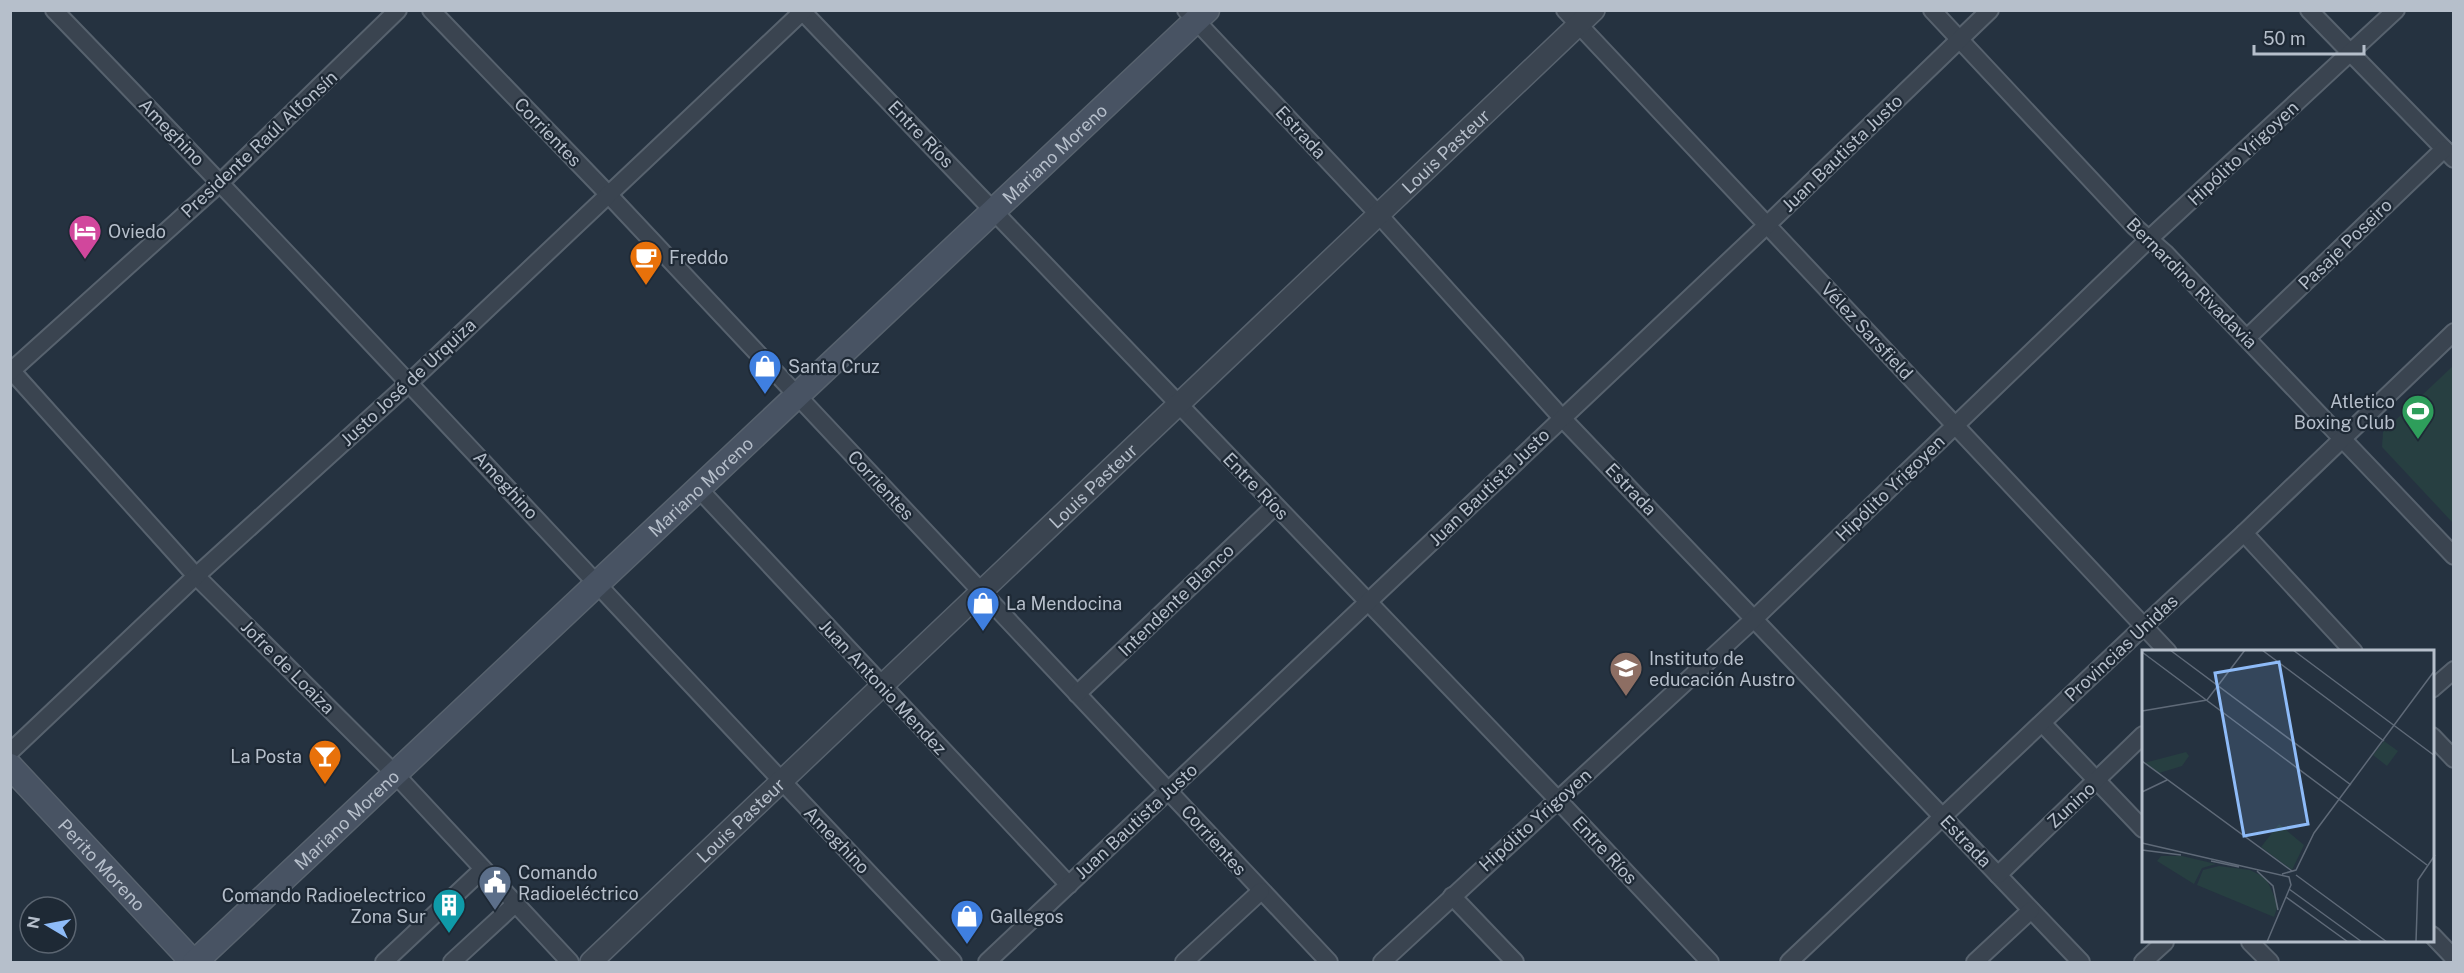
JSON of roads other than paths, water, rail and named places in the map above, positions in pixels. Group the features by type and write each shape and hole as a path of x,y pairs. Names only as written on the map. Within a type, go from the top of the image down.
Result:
{"main road":[{"name":"Mariano Moreno","path":"194,963 995,212 1196,14"},
{"name":"Perito Moreno","path":"10,766 194,963"}],"street":[{"name":"Ameghino","path":"54,10 410,382 953,963"},
{"name":"Presidente Raúl Alfonsín","path":"11,370 221,182 398,10"},
{"name":"Corrientes","path":"431,10 798,395 1329,963"},
{"name":"Bernardino Rivadavia","path":"1932,10 2454,556"},
{"name":"Juan Bautista Justo","path":"987,963 1767,225 1990,10"},
{"path":"2309,10 2449,154"},
{"name":"Hipólito Yrigoyen","path":"1382,963 1755,618 2149,239 2396,10"},
{"name":"Justo José de Urquiza","path":"10,752 196,576 410,382 803,11"},
{"name":"Entre Ríos","path":"803,11 1558,800 1710,963"},
{"name":"Estrada","path":"1196,14 1562,418 1755,618 2081,963"},
{"name":"Louis Pasteur","path":"591,963 881,685 1380,216 1579,15"},
{"name":"Vélez Sarsfield","path":"1579,15 1767,225 2166,650"},
{"name":"Pasaje Poseiro","path":"2247,338 2449,154"},
{"name":"Provincias Unidas","path":"1789,963 2454,332"},
{"name":"Jofre de Loaiza","path":"11,370 196,576 395,774 570,963"},
{"name":"Juan Antonio Mendez","path":"698,488 1069,885"},
{"name":"Intendente Blanco","path":"1077,694 1275,506"},
{"path":"2244,533 2352,650"},
{"path":"2434,688 2454,670"},
{"path":"2042,723 2142,828"},
{"name":"Zunino","path":"1998,874 2142,736"},
{"path":"2434,737 2454,759"},
{"path":"384,963 483,868"},
{"path":"1184,963 1261,891"},
{"path":"1452,896 1515,963"},
{"path":"452,963 516,903"},
{"path":"1975,963 2031,910"},
{"path":"2434,936 2454,958"},
{"path":"2143,963 2164,943"},
{"path":"2251,943 2270,963"}],"place":[{"name":"Oviedo","path":"85,260"},
{"name":"Freddo","path":"646,286"},
{"name":"Santa Cruz","path":"765,395"},
{"name":"Atletico Boxing Club","path":"2418,440"},
{"name":"La Mendocina","path":"983,632"},
{"name":"Instituto de educación Austro","path":"1626,697"},
{"name":"La Posta","path":"325,785"},
{"name":"Comando Radioeléctrico","path":"495,911"},
{"name":"Comando Radioelectrico Zona Sur","path":"449,934"},
{"name":"Gallegos","path":"967,945"}]}
